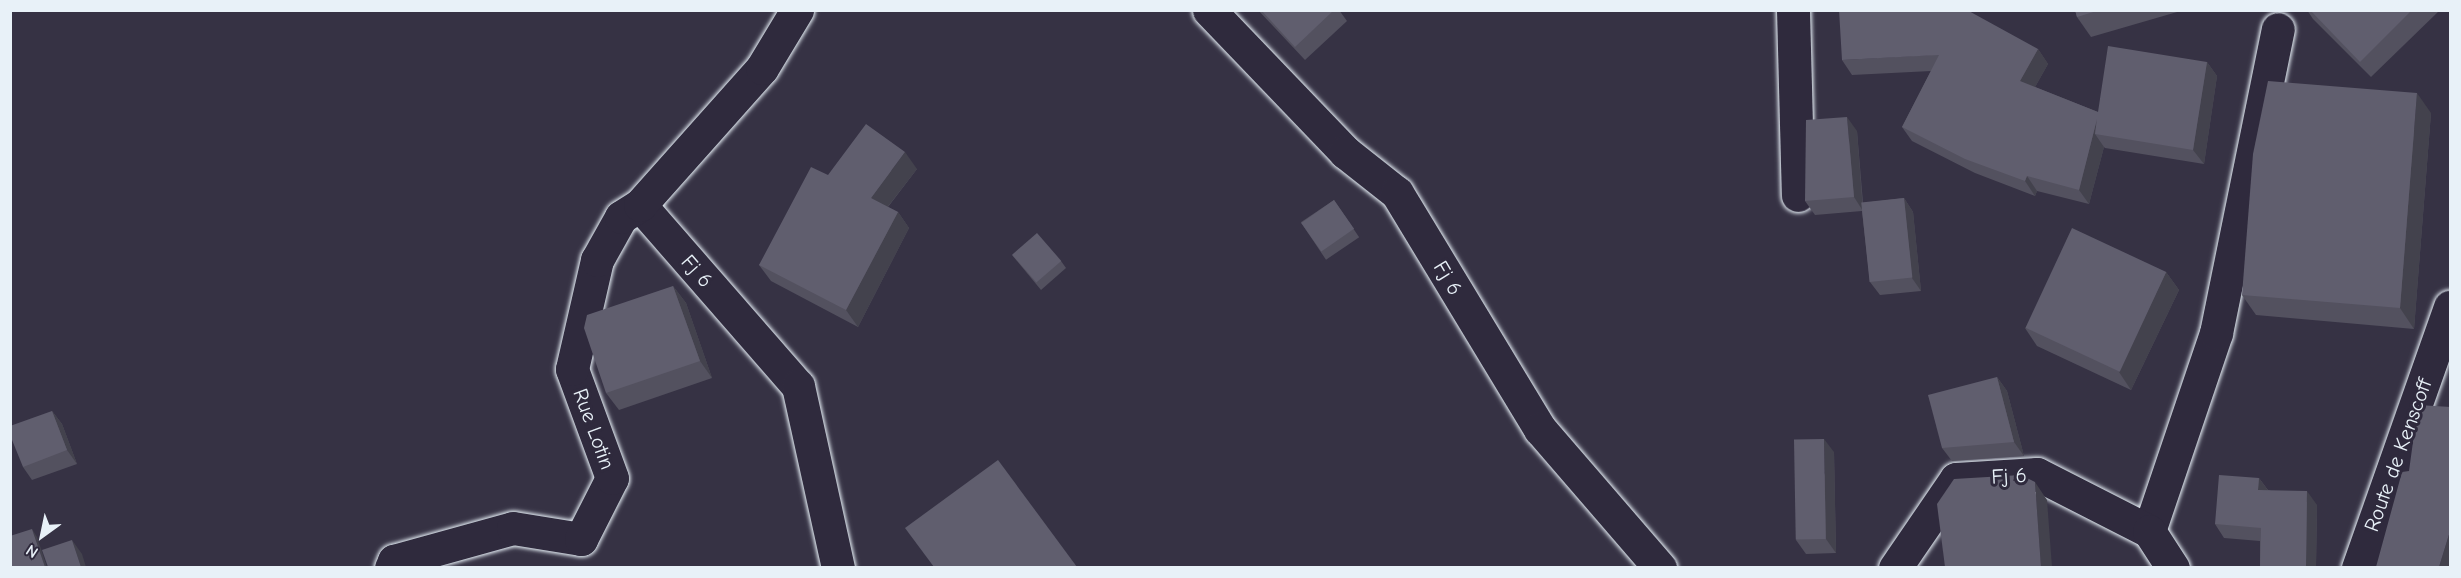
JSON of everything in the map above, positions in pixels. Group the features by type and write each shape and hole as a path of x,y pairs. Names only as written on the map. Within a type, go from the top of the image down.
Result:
{"street":[{"path":"640,205 762,68 797,10"},
{"name":"Fj 6","path":"1209,10 1345,152 1396,193 1539,429 1660,567"},
{"path":"1793,10 1798,195"},
{"path":"2149,531 2216,333 2278,29"},
{"name":"Rue Lotin","path":"391,567 394,561 513,528 581,539 612,478 572,369 597,260 621,217 640,205"},
{"name":"Fj 6","path":"640,205 798,386 838,567"},
{"name":"Route de Kenscoff","path":"2358,567 2451,308"},
{"name":"Fj 6","path":"1895,567 1956,479 2037,474 2149,531 2174,567"}],"building":[{"path":"1261,10 1334,10 1295,47"},
{"path":"1839,10 1967,10 2038,49 2020,81 2098,112 2108,46 2207,62 2193,150 2095,134 2097,119 2079,190 2027,176 2025,181 1965,159 1902,127 1939,55 1842,60"},
{"path":"2075,10 2100,10 2077,17"},
{"path":"2310,10 2412,10 2360,62"},
{"path":"2268,81 2417,93 2400,308 2242,295 2253,154"},
{"path":"1847,117 1854,197 1805,201 1806,120"},
{"path":"866,124 905,152 871,198 898,212 846,310 759,265 811,167 828,175"},
{"path":"1904,198 1912,278 1870,282 1861,202"},
{"path":"1334,200 1354,229 1321,252 1301,223"},
{"path":"2072,228 2166,272 2120,372 2026,328"},
{"path":"1037,233 1061,261 1036,283 1012,255"},
{"path":"673,286 700,361 606,393 584,328 587,315"},
{"path":"1997,377 2014,442 1942,448 1928,395"},
{"path":"2418,405 2451,407 2451,528 2439,567 2376,567 2402,472 2409,471"},
{"path":"52,411 67,450 23,467 10,435 10,426"},
{"path":"1824,439 1826,539 1796,540 1794,440"},
{"path":"998,460 1077,567 934,567 905,528"},
{"path":"2021,475 2035,482 2041,567 1945,567 1937,504 1954,479"},
{"path":"2219,475 2259,478 2258,490 2307,491 2306,567 2260,567 2261,528 2215,524"},
{"path":"32,529 45,567 12,567 10,536"},
{"path":"72,540 81,567 48,567 42,550"}]}
